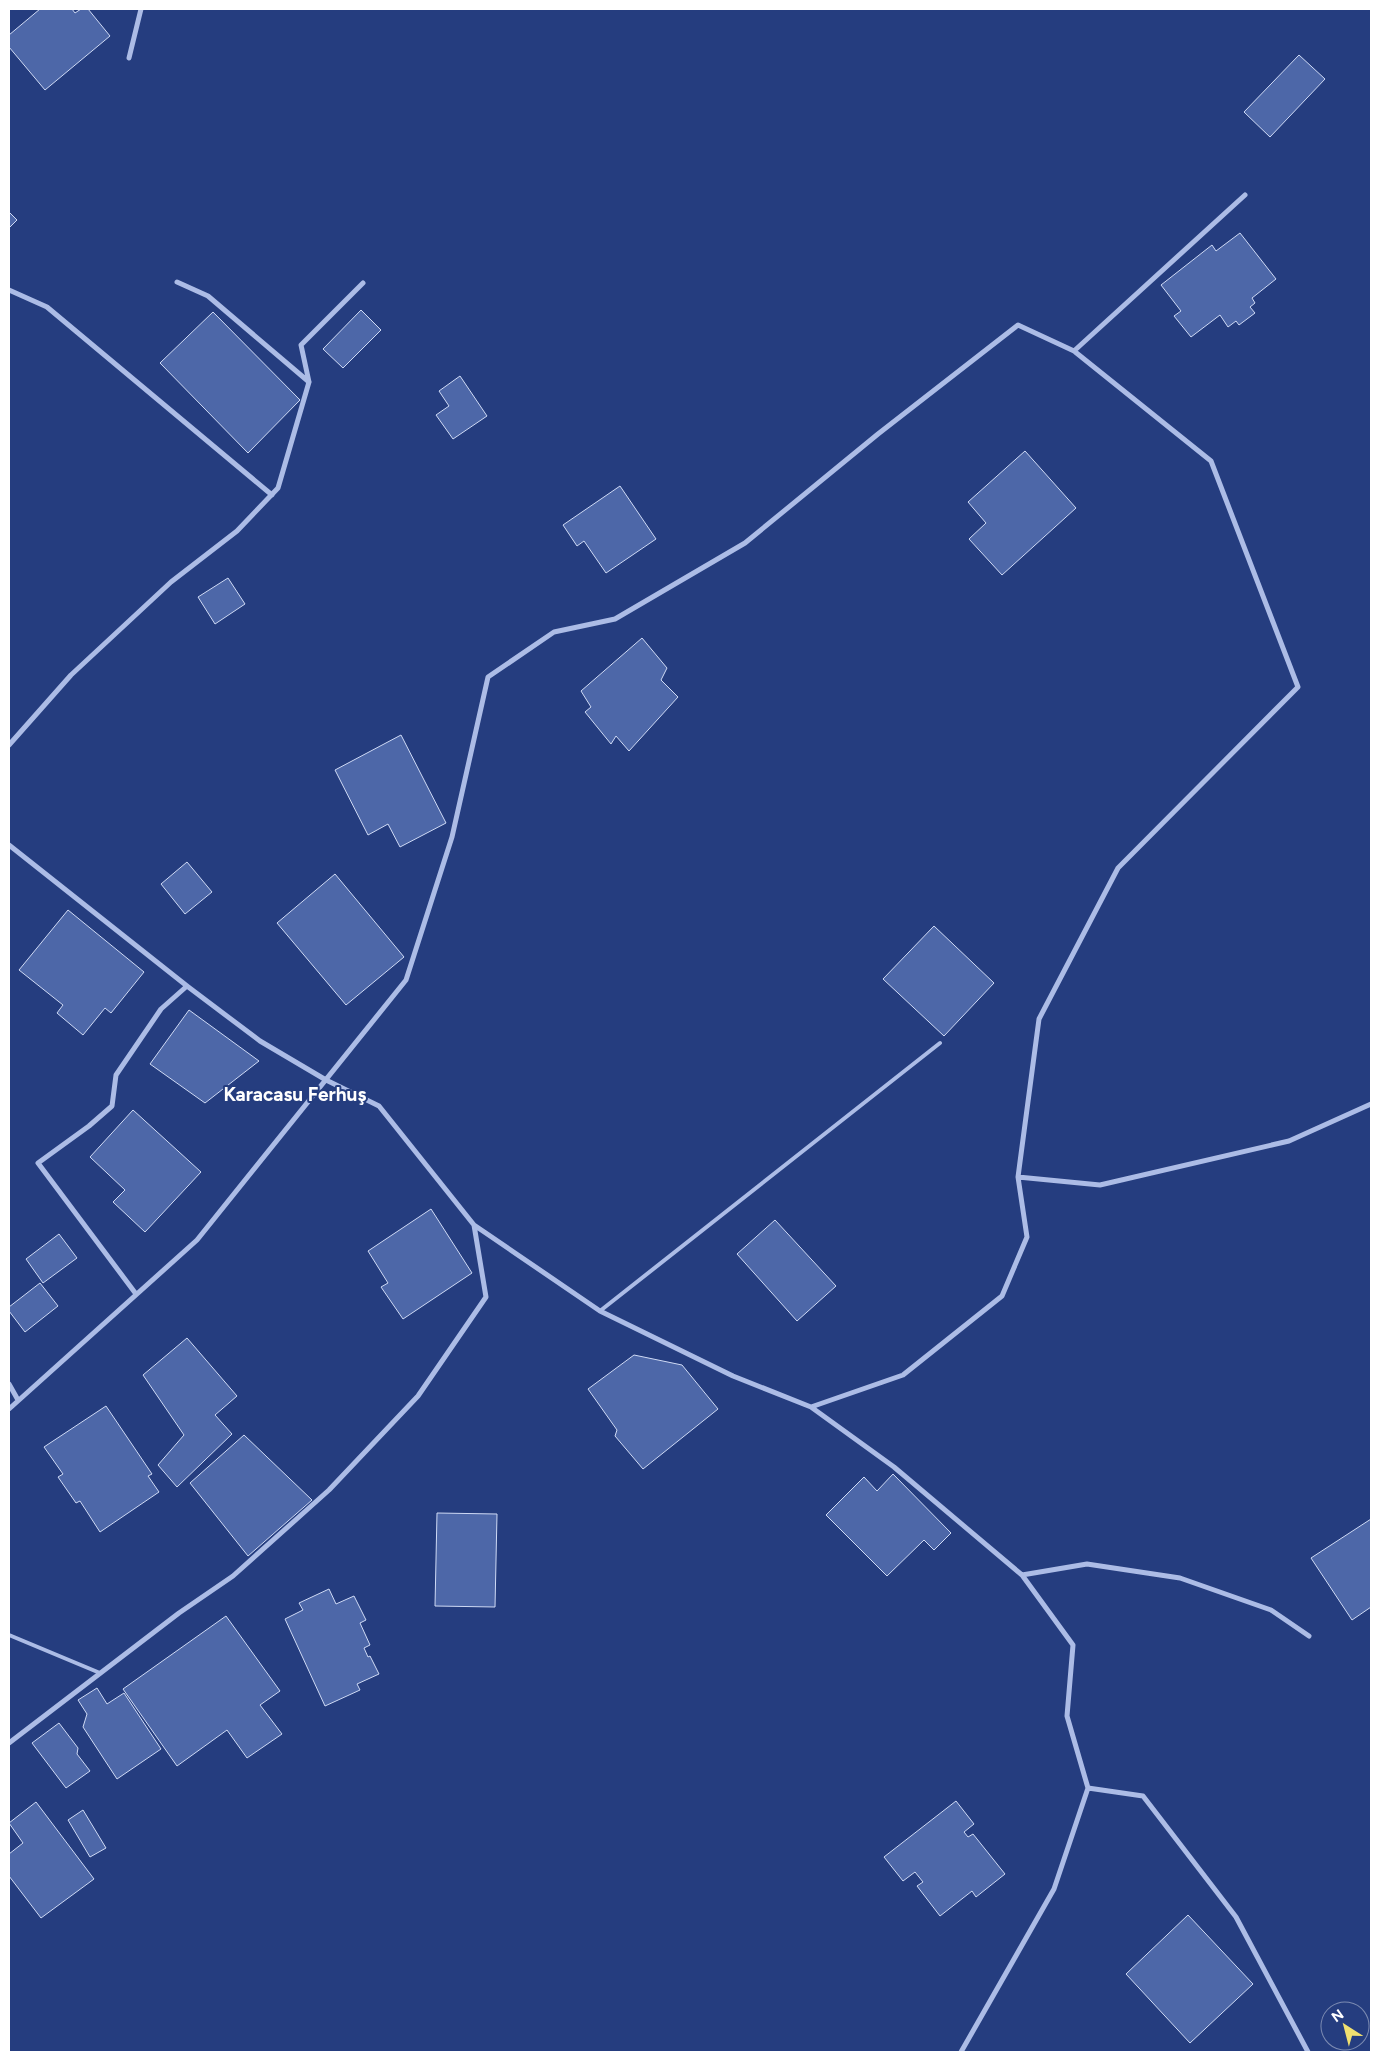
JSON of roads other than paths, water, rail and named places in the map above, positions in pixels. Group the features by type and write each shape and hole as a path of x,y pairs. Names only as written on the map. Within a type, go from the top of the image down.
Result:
{"street":[{"path":"129,58 141,9"},
{"path":"1074,351 1245,195"},
{"path":"177,282 208,296 309,382"},
{"path":"9,745 72,675 171,582 237,531 278,488 309,382 301,345 363,283"},
{"path":"9,290 47,307 272,495"},
{"path":"9,1409 197,1240 406,980 452,837 488,677 554,632 615,619 745,543 878,434 1018,325 1074,351 1210,461 1298,688 1118,868 1039,1019 1018,1177 1027,1237 1002,1296 903,1375 811,1407"},
{"path":"9,845 187,986 260,1041 326,1080 379,1106 474,1225 600,1311 732,1376 811,1407 894,1467 1022,1575 1072,1645 1067,1716 1088,1788 1054,1889 961,2052"},
{"path":"136,1294 38,1163 90,1126 112,1106 116,1075 161,1009 187,986"},
{"path":"1018,1177 1100,1186 1289,1141 1371,1104"},
{"path":"9,1743 100,1672 233,1576 329,1490 418,1396 486,1297 474,1225"},
{"path":"9,1384 18,1400"},
{"path":"1022,1575 1087,1564 1180,1578 1271,1610 1309,1636"},
{"path":"1088,1788 1142,1796 1236,1917 1308,2052"}],"lane":[{"path":"600,1311 940,1043"},
{"path":"9,1635 100,1672"}],"district":[{"name":"Karacasu Ferhuş","path":"295,1094"}]}
